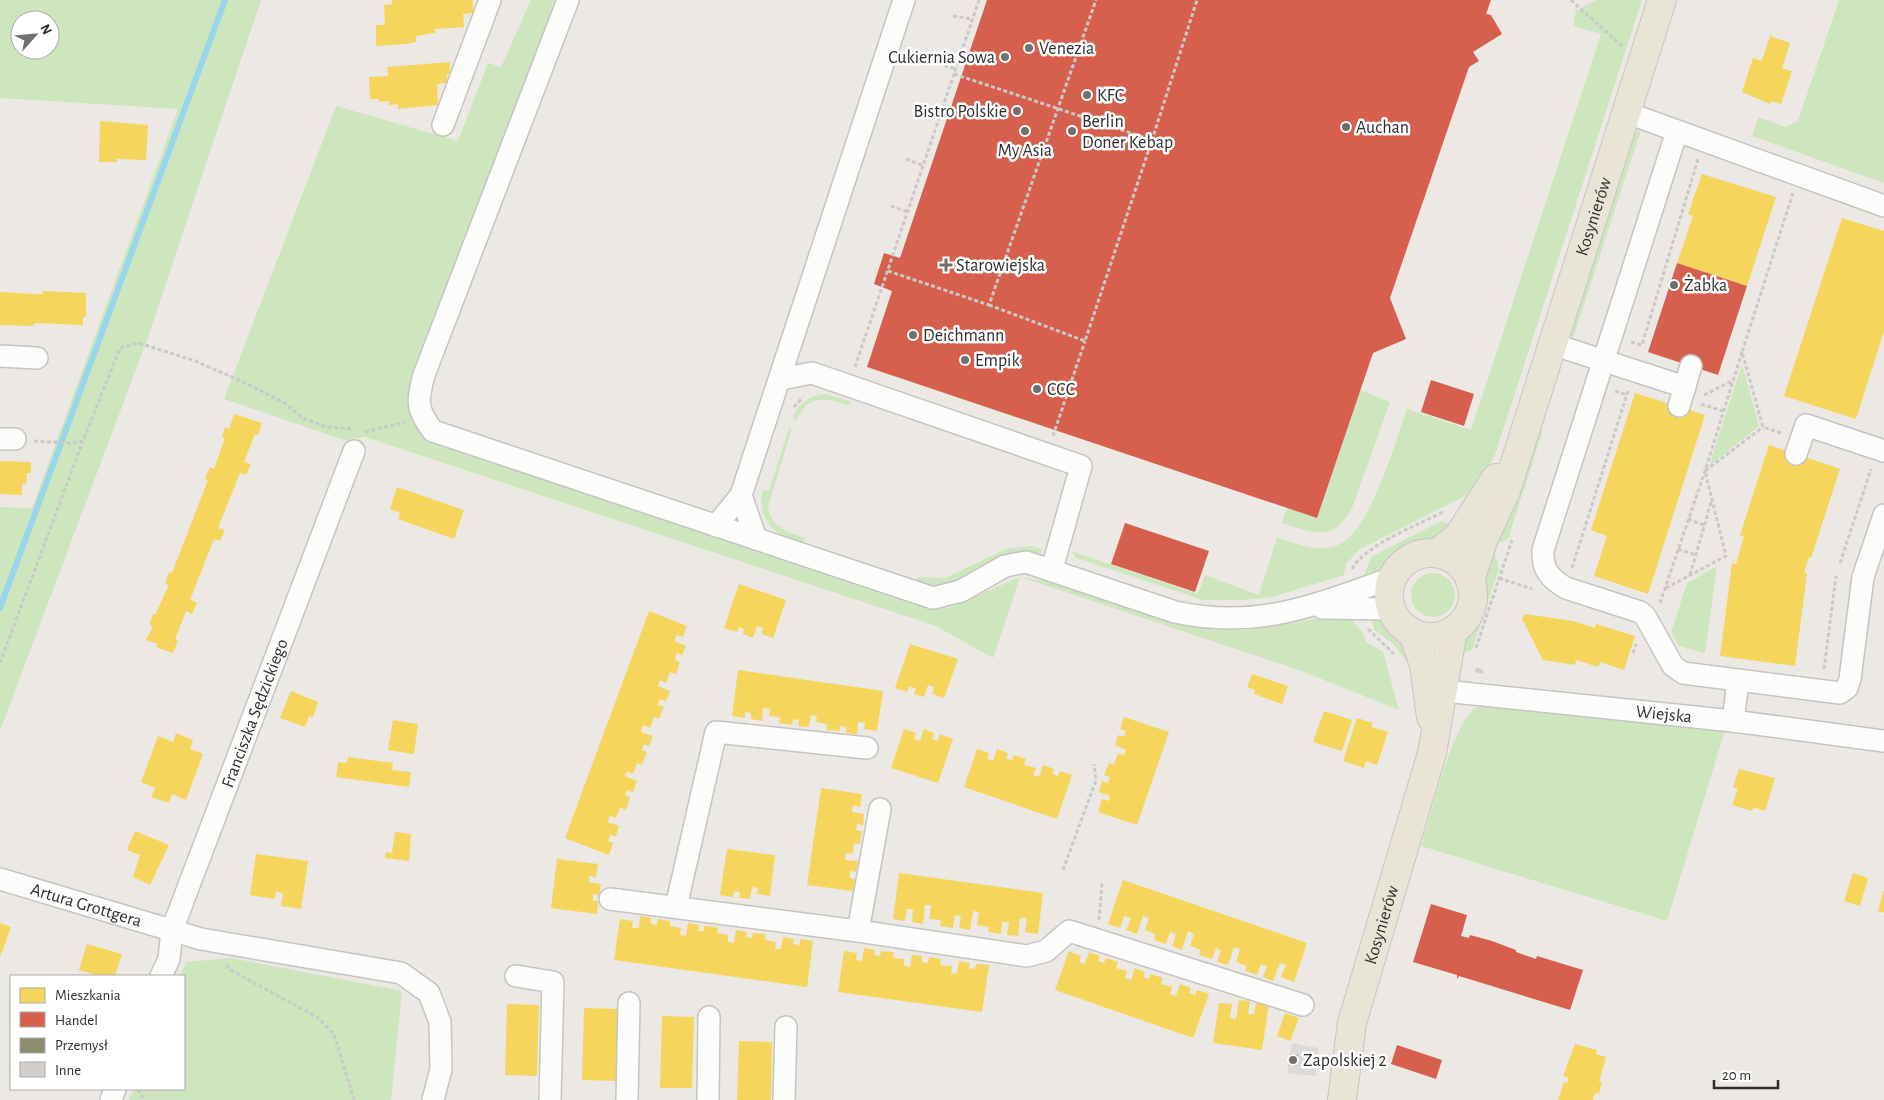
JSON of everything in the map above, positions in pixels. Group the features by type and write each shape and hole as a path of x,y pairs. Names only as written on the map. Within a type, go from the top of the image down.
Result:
{"main road":[{"name":"Kosynierów","path":"1470,580 1484,538 1506,491 1662,0"},
{"name":"Kosynierów","path":"1437,553 1457,538 1523,434"},
{"path":"1424,553 1437,553 1458,562 1470,580 1472,594 1470,608 1464,621 1454,630 1441,636 1427,637 1413,633 1400,623 1391,608 1389,593 1392,578 1400,566 1411,558 1424,553"},
{"name":"Kosynierów","path":"1342,1100 1352,1022 1432,753 1454,630"},
{"name":"Kosynierów","path":"1413,633 1424,665 1431,717 1432,753"}],"street":[{"path":"443,125 490,0"},
{"path":"568,0 424,375 418,395 418,407 422,417 433,431 933,598 961,591 1005,566 1026,562 1052,569 1175,612 1200,617 1242,619 1304,608 1392,578"},
{"path":"716,526 741,495 781,380 904,0"},
{"path":"1625,112 1884,206"},
{"path":"1677,131 1543,550 1542,561 1546,571 1554,581 1566,588 1640,612 1677,670 1691,675 1832,693 1840,692 1848,688 1863,577 1884,515"},
{"path":"1552,344 1603,361 1689,398 1691,366"},
{"path":"0,356 37,358"},
{"path":"781,380 812,373 845,386 957,422 1081,466 1052,569"},
{"path":"1796,454 1806,425 1879,457"},
{"name":"Franciszka Sędzickiego","path":"162,975 169,959 172,930 354,451"},
{"path":"741,495 756,539"},
{"path":"1304,608 1391,608"},
{"path":"1733,721 1738,681"},
{"name":"Wiejska","path":"1444,691 1733,721 1884,741"},
{"path":"676,907 716,732 867,748"},
{"path":"858,931 880,809"},
{"name":"Artura Grottgera","path":"0,879 201,939 401,973 429,993 440,1022 441,1069 433,1100"},
{"path":"610,899 858,931 1027,956 1046,951 1069,931 1303,1005"},
{"path":"516,976 553,982 550,1100"},
{"path":"627,1100 630,1003"},
{"path":"708,1100 709,1017"},
{"path":"784,1100 786,1027"}],"path":[{"path":"882,288 979,0"},
{"path":"989,305 1096,0"},
{"path":"1055,430 1197,0"},
{"path":"1571,0 1624,49"},
{"path":"953,16 972,19"},
{"path":"938,63 1058,109 1152,140"},
{"path":"923,110 940,116"},
{"path":"1628,341 1642,345 1700,153"},
{"path":"906,159 924,166"},
{"path":"1656,612 1666,588 1705,471 1795,187"},
{"path":"891,206 908,212"},
{"path":"888,272 989,305 1085,341"},
{"path":"0,663 120,348 139,343 195,361 285,403 302,418 327,427 348,427 367,432 422,417"},
{"path":"1742,352 1763,427"},
{"path":"1689,398 1733,380"},
{"path":"1569,578 1629,388"},
{"path":"1689,398 1723,411"},
{"path":"1763,427 1786,434"},
{"path":"1705,471 1763,427"},
{"path":"8,439 70,443 83,441"},
{"path":"1840,563 1879,457"},
{"path":"1666,588 1726,556 1705,471"},
{"path":"1690,576 1712,498"},
{"path":"1688,519 1704,525"},
{"path":"1678,549 1696,555"},
{"path":"1473,657 1507,556"},
{"path":"1823,673 1836,576"},
{"path":"1063,870 1096,780 1094,764"},
{"path":"1098,940 1102,883"},
{"path":"201,939 232,971 317,1017 334,1034 354,1100"}],"shaded area":[{"path":"1292,1043 1318,1048 1316,1076 1287,1073"}],"green space":[{"path":"0,0 261,0 147,340 0,731 0,507 32,508 178,109 0,98"},
{"path":"531,0 557,0 410,386 408,405 417,428 430,440 439,445 920,604 949,608 1020,577 993,658 936,626 365,437 344,440 224,399 336,106 458,141 488,63 501,67"},
{"path":"1596,0 1642,0 1495,455 1473,488 1463,497 1360,549 1346,564 1344,575 1272,597 1242,600 1203,600 1076,558 1071,551 1198,594 1205,575 1259,595 1277,537 1308,547 1324,548 1340,544 1351,535 1362,521 1381,483 1407,409 1471,430 1601,34 1573,26 1576,11"},
{"path":"1839,0 1884,0 1884,183 1752,136 1758,117 1786,127 1798,121"},
{"path":"1641,130 1573,338 1570,334 1632,133"},
{"path":"1742,364 1759,426 1709,466"},
{"path":"1360,390 1390,402 1352,508 1338,527 1330,531 1313,532 1282,523 1287,508 1317,518"},
{"path":"826,394 852,402 848,405 818,400 807,406 796,420 793,419 801,404 814,396"},
{"path":"1535,427 1543,430 1508,539 1500,543 1493,538"},
{"path":"789,428 792,429 768,506 769,513 776,524 804,538 804,543 786,538 771,527 764,515 761,502 763,490 769,490"},
{"path":"1441,521 1457,527 1434,542 1405,551 1390,567 1364,576 1371,557"},
{"path":"1031,546 1042,549 1040,555 1023,553 1005,556 951,582 940,585 928,584 917,580 917,577 945,578 1006,549"},
{"path":"1489,549 1495,553 1499,568 1472,650 1456,655 1464,634 1478,615 1482,605 1480,583"},
{"path":"1717,566 1705,653 1679,646 1671,632 1687,583"},
{"path":"1437,573 1449,579 1454,586 1454,604 1449,611 1442,616 1429,617 1421,614 1414,607 1411,591 1414,583 1421,576"},
{"path":"1020,577 1045,581 1183,625 1214,630 1249,630 1352,613 1354,623 1362,631 1366,642 1383,652 1399,710 1299,670"},
{"path":"1371,614 1388,618 1401,633 1417,660 1407,662 1393,644 1374,630"},
{"path":"1503,702 1726,727 1667,921 1421,846 1443,771 1467,717 1476,708"},
{"path":"231,958 402,991 391,1100 129,1100 134,1090 185,1090 185,975 180,975 186,962"}],"building: Mieszkania":[{"path":"392,0 473,0 473,13 463,14 464,27 435,29 435,33 416,36 416,42 376,46 376,25 385,25 384,5 392,4"},
{"path":"1770,36 1790,43 1782,68 1792,71 1781,104 1771,101 1770,104 1742,92 1753,58 1762,61"},
{"path":"450,62 450,74 447,74 447,83 437,84 438,105 398,109 398,104 389,105 389,101 379,102 379,99 370,99 369,77 388,76 387,67"},
{"path":"100,121 148,125 146,160 117,159 117,162 99,162"},
{"path":"1702,174 1776,197 1747,286 1677,263 1693,216 1688,214"},
{"path":"1842,218 1884,231 1884,331 1856,419 1784,396"},
{"path":"43,291 86,293 86,317 83,317 83,325 35,323 33,326 0,325 0,292 43,294"},
{"path":"1635,393 1705,415 1648,594 1594,576 1607,536 1591,530"},
{"path":"234,414 262,423 258,435 255,434 244,462 251,464 246,475 240,473 218,528 225,530 220,541 214,539 190,600 197,603 192,614 186,611 175,639 178,640 173,653 156,647 158,644 146,640 153,626 149,624 169,585 165,584 169,572 172,573 208,480 205,479 210,467 214,469 225,438 222,437 225,427 229,429"},
{"path":"1769,445 1840,469 1811,558 1809,557 1804,573 1807,573 1795,666 1720,656 1732,563 1736,564 1744,536 1740,535"},
{"path":"0,461 31,462 31,473 27,473 26,484 22,484 22,495 0,494"},
{"path":"397,487 464,510 454,539 398,519 400,513 390,509"},
{"path":"739,584 786,600 773,638 761,634 763,628 757,626 753,638 743,634 744,629 739,627 737,632 724,628"},
{"path":"649,611 687,626 683,637 677,635 674,641 686,646 682,655 677,653 675,660 680,662 676,674 670,672 666,683 660,680 658,686 670,691 666,701 660,699 658,705 664,707 659,719 654,717 650,728 643,725 641,732 653,736 649,746 644,744 642,750 647,752 642,765 637,763 633,774 627,771 625,776 637,781 633,792 627,790 625,795 630,797 626,810 620,807 616,818 610,816 607,822 619,826 616,836 610,835 608,841 613,843 609,855 565,838"},
{"path":"1525,614 1573,621 1595,628 1596,624 1635,636 1624,670 1600,662 1598,667 1576,660 1575,665 1543,660 1522,619"},
{"path":"910,644 958,659 944,698 932,694 934,687 928,685 924,697 914,694 916,688 909,687 907,692 895,688"},
{"path":"738,670 883,691 877,731 864,729 865,723 858,722 857,734 846,733 846,727 840,726 840,731 827,730 827,724 816,722 817,716 811,715 809,727 798,726 799,720 793,719 792,725 779,723 780,717 769,716 770,709 763,708 762,721 751,719 751,713 745,712 745,718 732,716"},
{"path":"1252,674 1288,686 1282,704 1254,694 1255,690 1247,687"},
{"path":"291,691 318,702 313,717 309,716 305,727 280,718"},
{"path":"1324,711 1352,720 1342,751 1313,742"},
{"path":"1124,717 1169,732 1137,825 1098,812 1102,799 1109,801 1110,796 1099,792 1102,781 1108,783 1110,777 1104,775 1109,763 1114,765 1118,753 1124,755 1126,750 1115,745 1118,735 1124,737 1126,731 1120,729"},
{"path":"1357,718 1373,723 1371,727 1388,732 1377,765 1366,761 1364,768 1343,761"},
{"path":"393,720 418,724 414,754 388,750"},
{"path":"904,729 916,733 914,739 920,741 924,729 934,733 932,739 938,741 940,734 953,739 938,783 891,768"},
{"path":"176,733 193,740 190,749 203,754 186,800 172,794 169,803 151,797 155,788 141,782 158,736 173,742"},
{"path":"977,749 989,753 987,759 993,761 997,749 1008,753 1006,759 1012,760 1014,755 1026,759 1024,765 1036,768 1033,775 1039,777 1043,765 1054,769 1052,774 1058,776 1060,771 1072,775 1057,819 964,787"},
{"path":"348,757 393,763 392,770 411,772 409,787 336,777 338,762 347,763"},
{"path":"1739,769 1775,778 1765,811 1753,807 1752,811 1732,805 1738,789 1733,787"},
{"path":"821,788 862,794 860,807 853,805 852,812 864,814 863,825 857,824 856,830 862,831 860,844 854,843 853,854 846,853 845,860 858,861 856,872 850,871 850,878 855,879 853,891 807,885"},
{"path":"135,831 169,845 150,885 133,877 140,855 127,850"},
{"path":"395,832 411,834 409,861 385,858 386,852 392,853"},
{"path":"727,849 775,855 770,896 757,894 758,888 752,887 750,899 739,898 740,892 734,891 733,897 720,895"},
{"path":"256,854 308,861 301,909 281,906 283,893 276,892 275,899 250,895"},
{"path":"557,859 598,864 596,877 589,876 589,882 601,884 599,895 593,894 593,901 598,901 597,914 551,908"},
{"path":"899,873 1043,893 1038,934 1025,932 1027,918 1020,918 1018,936 1007,935 1009,922 1002,922 1001,934 988,932 989,927 977,925 979,912 973,911 970,930 959,928 961,916 955,915 953,928 940,926 941,920 929,919 931,905 925,905 923,924 912,922 913,909 907,909 905,921 893,919"},
{"path":"1853,873 1868,878 1860,906 1844,901"},
{"path":"1123,880 1307,943 1294,982 1281,977 1286,965 1280,963 1273,981 1263,977 1267,966 1261,964 1257,975 1245,971 1247,966 1236,962 1240,949 1234,947 1228,965 1217,962 1221,950 1216,948 1212,959 1199,955 1201,950 1190,946 1194,934 1188,931 1182,950 1172,946 1176,934 1170,932 1166,944 1154,940 1155,934 1145,930 1149,918 1143,916 1137,934 1126,930 1131,918 1124,916 1120,928 1108,924"},
{"path":"1884,891 1884,913 1878,911"},
{"path":"640,916 651,918 651,924 657,925 658,919 670,921 670,926 681,928 680,935 686,936 688,923 699,925 698,931 704,931 704,926 718,927 717,933 728,935 728,942 734,943 736,930 747,932 746,937 752,938 753,933 765,934 765,940 776,942 775,949 781,949 783,937 794,939 793,944 800,945 800,939 813,941 807,987 614,960 620,919 633,921 632,928 639,928"},
{"path":"0,923 11,927 0,957"},
{"path":"87,944 122,954 115,975 96,975 79,970"},
{"path":"864,948 875,950 874,955 880,956 881,951 894,952 893,958 904,959 904,966 910,967 912,955 922,956 922,962 928,963 929,957 941,959 940,965 952,966 951,973 957,974 959,961 970,963 969,968 975,969 976,964 989,965 982,1012 838,992 844,951 857,953 856,960 862,961"},
{"path":"1069,951 1081,956 1079,962 1085,964 1089,952 1100,956 1098,961 1104,963 1106,958 1118,962 1116,968 1127,971 1125,978 1131,980 1135,968 1145,972 1143,977 1149,979 1151,974 1163,978 1161,984 1172,987 1170,994 1176,996 1180,984 1191,988 1189,993 1195,995 1197,990 1209,994 1193,1038 1055,990"},
{"path":"1239,1000 1250,1001 1248,1014 1254,1014 1256,1002 1269,1004 1262,1050 1213,1043 1219,1003 1232,1004 1230,1018 1236,1019"},
{"path":"507,1004 539,1005 537,1076 505,1075"},
{"path":"584,1008 618,1009 616,1081 582,1080"},
{"path":"1285,1013 1299,1018 1290,1041 1277,1036"},
{"path":"662,1016 694,1017 692,1088 660,1088"},
{"path":"739,1041 772,1042 771,1100 737,1100"},
{"path":"1575,1044 1597,1050 1596,1054 1606,1057 1599,1082 1602,1082 1599,1094 1595,1093 1593,1100 1558,1100 1564,1082 1567,1083 1569,1078 1563,1076"}],"building: Handel":[{"path":"987,0 1491,0 1486,14 1491,15 1502,34 1473,52 1479,61 1469,67 1390,298 1406,339 1373,353 1317,518 867,367 892,291 874,284 884,253 900,258"},
{"path":"1677,263 1747,286 1718,375 1648,352"},
{"path":"1431,380 1474,394 1464,426 1421,412"},
{"path":"1125,523 1209,551 1195,592 1111,564"},
{"path":"1431,904 1467,915 1461,936 1469,938 1470,935 1492,941 1536,959 1537,956 1583,970 1570,1010 1459,976 1457,979 1457,975 1413,962"},
{"path":"1397,1045 1442,1060 1436,1079 1391,1064"}],"building: Przemysł":[{"name":"Zapolskiej 2","path":"1290,1054 1298,1055 1296,1066 1289,1065"}],"building: Inne":[{"path":"1476,668 1483,669 1483,674 1475,672"}],"waterway":[{"path":"0,608 225,0"}],"place":[{"name":"Venezia","path":"1029,48"},
{"name":"Cukiernia Sowa","path":"1005,57"},
{"name":"KFC","path":"1087,95"},
{"name":"Bistro Polskie","path":"1017,111"},
{"name":"Auchan","path":"1346,127"},
{"name":"My Asia","path":"1025,131"},
{"name":"Berlin Doner Kebap","path":"1072,131"},
{"name":"Starowiejska","path":"946,265"},
{"name":"Żabka","path":"1674,285"},
{"name":"Deichmann","path":"913,335"},
{"name":"Empik","path":"965,360"},
{"name":"CCC","path":"1037,389"},
{"name":"Zapolskiej 2","path":"1293,1060"}]}
